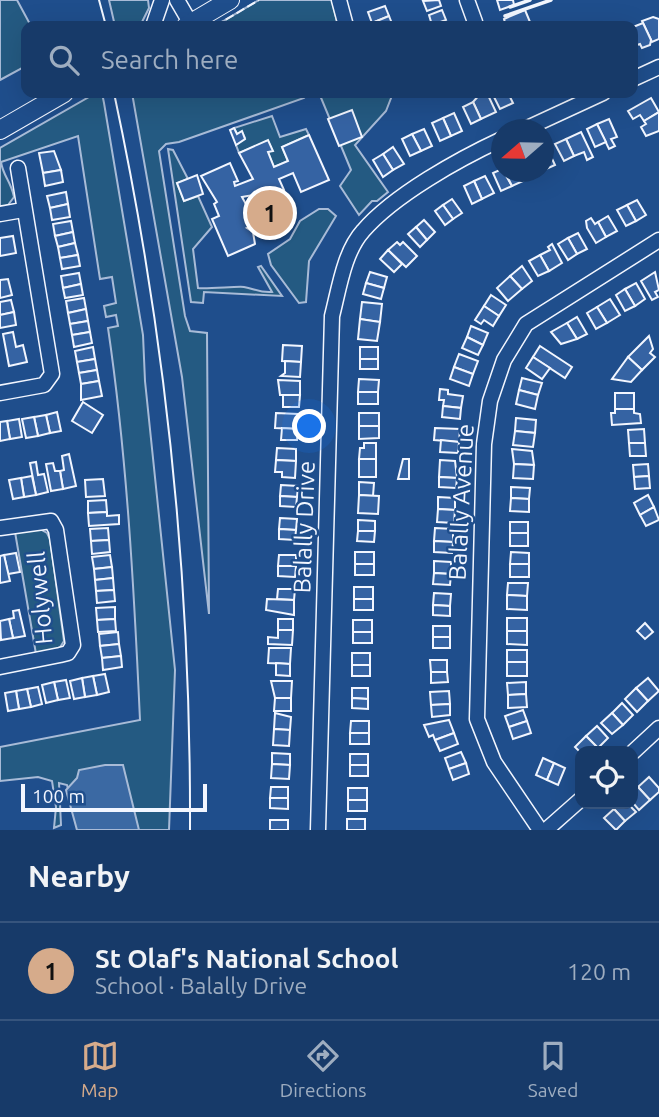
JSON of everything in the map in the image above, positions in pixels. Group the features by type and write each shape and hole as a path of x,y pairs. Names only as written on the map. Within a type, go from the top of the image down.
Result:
{"main road":[{"path":"196,21 230,0"},
{"path":"0,130 55,98"}],"street":[{"path":"155,21 162,0"},
{"path":"177,0 187,21"},
{"path":"339,0 345,21"},
{"path":"467,0 475,21"},
{"path":"638,77 659,67"},
{"path":"547,119 592,98"},
{"name":"Balally Drive","path":"318,830 332,316 341,279 363,231 417,187 491,144"},
{"path":"0,393 44,385 52,374 18,168"},
{"path":"0,214 23,210"},
{"name":"Balally Avenue","path":"540,830 495,761 477,719 484,444 490,401 504,360 526,324 659,240"},
{"name":"Holywell","path":"0,528 51,521 56,530 73,645 68,653 0,667"},
{"path":"638,747 659,728"},
{"path":"547,830 575,805"}],"shaded area":[{"path":"0,0 17,0 28,21 21,21 21,69 0,80"},
{"path":"109,0 148,0 149,8 142,21 114,21"},
{"path":"259,0 332,0 337,21 223,21"},
{"path":"87,98 103,98 143,335 145,381 175,670 169,830 124,830 70,797 67,785 59,783 61,825 54,828 56,807 52,781 38,777 0,781 0,747 140,720 125,474 108,328 118,326 116,315 106,317 104,306 116,303 112,277 100,279 78,136 1,162 14,197 8,205 0,208 0,148"},
{"path":"133,98 304,98 179,142 166,144 159,151 185,316 190,331 207,333 209,614 182,377"},
{"path":"321,98 391,98 386,111 355,145 388,192 377,201 372,201 359,215 340,186 351,170"},
{"path":"272,116 280,137 306,129 309,135 282,147 288,161 274,167 268,152 272,150 268,141 239,153 236,145 245,138 242,132 237,134 234,128"},
{"path":"168,149 173,150 188,179 177,183 184,201 198,196 212,227 193,249 198,288 241,287 272,292 258,267 261,266 282,296 204,292 203,303 191,302"},
{"path":"319,209 328,209 336,216 309,261 306,302 299,303 271,265 268,254 290,239 300,221"},
{"path":"38,528 47,533 50,539 64,641 59,649 36,654 15,532"},
{"path":"123,765 139,830 77,830 66,790 77,778 79,770"}],"building":[{"path":"439,0 441,6 427,11 423,1"},
{"path":"497,0 513,0 514,5 500,10"},
{"path":"385,6 389,16 371,21 368,12"},
{"path":"442,10 446,20 431,21 429,15"},
{"path":"525,10 530,21 505,21"},
{"path":"389,16 391,21 377,21"},
{"path":"653,17 659,19 659,39 652,42 642,21"},
{"path":"643,23 651,40 650,45 642,48 638,45 638,25"},
{"path":"477,98 489,98 496,112 481,119 473,102"},
{"path":"494,98 510,98 513,103 500,109"},
{"path":"651,98 659,112 644,121 640,115 633,119 628,111"},
{"path":"473,102 481,119 471,124 463,107"},
{"path":"352,110 362,137 339,146 328,119"},
{"path":"659,112 659,131 646,136 641,127 646,124 644,121"},
{"path":"454,113 462,131 451,136 443,118"},
{"path":"443,118 451,136 440,141 432,123"},
{"path":"609,119 617,137 611,139 615,146 609,149 597,124"},
{"path":"597,124 606,142 595,147 587,129"},
{"path":"234,128 237,134 242,131 245,139 236,145 230,130"},
{"path":"424,129 432,146 421,151 412,134"},
{"path":"581,132 593,157 587,160 584,152 574,156 566,139"},
{"path":"412,134 421,151 410,156 402,139"},
{"path":"309,135 329,180 301,192 293,173 279,179 284,190 262,200 259,194 242,197 257,224 247,228 253,232 255,244 228,256 212,219 219,216 214,204 217,202 201,176 230,163 238,181 234,182 235,186 253,179 239,153 268,140 273,151 268,152 274,167 288,161 282,147"},
{"path":"566,139 574,156 564,161 555,144"},
{"path":"393,147 404,164 393,170 383,154"},
{"path":"54,151 61,170 43,173 39,153"},
{"path":"383,154 393,170 383,177 373,160"},
{"path":"61,170 63,182 45,186 43,173"},
{"path":"197,175 203,194 184,201 177,183"},
{"path":"485,176 494,193 482,199 474,181"},
{"path":"474,181 482,199 472,204 464,186"},
{"path":"497,182 510,182 512,186 501,191"},
{"path":"66,192 68,204 50,208 47,196"},
{"path":"452,199 462,213 453,219 443,205"},
{"path":"637,200 646,215 636,221 627,205"},
{"path":"68,204 70,217 52,220 50,208"},
{"path":"443,205 453,219 445,225 435,211"},
{"path":"627,205 636,221 626,226 617,210"},
{"path":"608,216 617,231 606,237 598,222"},
{"path":"591,218 595,224 598,222 606,237 596,243 587,228 586,221"},
{"path":"424,220 435,232 427,240 416,227"},
{"path":"71,221 73,232 55,236 53,224"},
{"path":"416,227 427,240 420,247 408,234"},
{"path":"73,232 75,243 58,247 55,236"},
{"path":"578,233 587,249 577,254 568,238"},
{"path":"13,236 16,253 0,256 0,238"},
{"path":"568,238 577,254 568,260 558,244"},
{"path":"397,242 400,245 403,242 417,256 406,267 388,250"},
{"path":"75,243 78,255 60,258 58,247"},
{"path":"552,244 562,263 549,271 540,255 550,250 548,247"},
{"path":"388,250 402,264 394,272 380,259"},
{"path":"78,255 80,266 62,269 60,258"},
{"path":"540,255 549,271 538,276 529,261"},
{"path":"522,266 532,281 522,289 510,276"},
{"path":"370,272 387,277 384,288 366,283"},
{"path":"655,272 659,290 655,292 658,297 652,300 641,281"},
{"path":"79,273 81,284 63,288 61,276"},
{"path":"510,276 522,289 508,301 497,288"},
{"path":"8,279 12,295 0,298 0,280"},
{"path":"366,283 384,288 381,299 363,294"},
{"path":"636,283 645,299 635,306 625,289"},
{"path":"81,284 83,295 65,298 63,288"},
{"path":"625,289 635,306 625,311 616,295"},
{"path":"491,295 506,305 499,316 484,306"},
{"path":"84,298 86,309 68,313 66,301"},
{"path":"610,299 620,315 607,323 597,307"},
{"path":"11,300 14,312 0,315 0,302"},
{"path":"362,302 382,304 380,322 360,319"},
{"path":"484,306 499,316 493,326 484,320 481,324 475,320"},
{"path":"597,307 607,323 596,329 587,313"},
{"path":"86,309 88,321 70,324 68,313"},
{"path":"14,312 16,325 0,328 0,315"},
{"path":"577,317 587,334 577,339 567,323"},
{"path":"360,319 380,322 377,341 358,339"},
{"path":"88,321 90,332 72,335 70,324"},
{"path":"567,323 577,339 561,344 551,332"},
{"path":"471,326 488,333 483,345 467,337"},
{"path":"13,332 16,347 23,345 27,362 9,366 3,334"},
{"path":"90,332 92,343 74,347 72,335"},
{"path":"649,336 653,349 650,353 655,357 642,370 628,357"},
{"path":"467,337 483,345 478,355 462,348"},
{"path":"283,345 302,346 301,362 282,361"},
{"path":"540,346 572,367 565,378 533,357"},
{"path":"93,347 95,359 77,362 75,351"},
{"path":"360,347 378,347 378,359 360,359"},
{"path":"459,354 478,361 473,374 454,367"},
{"path":"533,357 550,368 542,379 526,368"},
{"path":"628,357 642,370 631,382 612,379"},
{"path":"95,359 97,370 79,373 77,362"},
{"path":"360,359 378,359 378,369 360,369"},
{"path":"285,361 301,362 300,377 281,376 285,373"},
{"path":"454,367 473,374 469,386 450,379"},
{"path":"97,370 99,381 81,384 79,373"},
{"path":"522,378 542,383 538,395 519,390"},
{"path":"359,379 379,380 378,392 358,392"},
{"path":"278,380 300,381 300,395 280,395"},
{"path":"99,381 102,396 81,400 81,384"},
{"path":"440,389 448,390 448,394 463,396 461,408 443,406 444,400 439,400"},
{"path":"519,390 538,395 535,409 516,404"},
{"path":"358,392 378,392 378,404 358,404"},
{"path":"615,393 634,393 634,409 615,409"},
{"path":"283,395 300,395 299,407 283,407"},
{"path":"83,402 103,415 92,433 72,421"},
{"path":"443,406 461,408 460,419 442,417"},
{"path":"615,409 634,409 634,413 640,414 641,423 612,425 611,413 615,413"},
{"path":"57,412 61,431 50,433 46,415"},
{"path":"276,413 298,414 298,429 275,428"},
{"path":"359,413 379,413 379,426 359,426"},
{"path":"46,415 50,433 38,436 34,417"},
{"path":"34,417 38,436 26,438 22,419"},
{"path":"516,418 536,420 535,433 515,431"},
{"path":"19,419 22,437 10,439 7,421"},
{"path":"7,421 10,439 0,441 0,422"},
{"path":"359,426 379,426 379,438 359,439"},
{"path":"282,428 298,429 297,440 281,440"},
{"path":"435,428 460,429 459,442 434,440"},
{"path":"644,429 645,443 629,443 628,430"},
{"path":"515,431 535,433 533,447 513,445"},
{"path":"441,440 459,442 458,453 440,452"},
{"path":"364,443 376,443 376,459 359,459 360,448 364,448"},
{"path":"629,443 645,443 646,456 630,456"},
{"path":"277,448 296,449 296,461 276,460"},
{"path":"512,449 532,451 534,465 514,464"},
{"path":"69,454 76,486 63,489 60,471 64,470 62,456"},
{"path":"359,459 376,459 376,477 359,477"},
{"path":"403,459 409,459 409,479 398,479"},
{"path":"276,460 296,461 295,478 282,477 282,472 275,472"},
{"path":"440,460 455,461 457,478 439,477"},
{"path":"36,462 38,475 44,474 48,492 36,495 30,463"},
{"path":"53,463 55,471 60,471 63,489 51,491 46,464"},
{"path":"514,464 534,465 533,479 513,478"},
{"path":"648,464 649,476 634,477 633,465"},
{"path":"32,476 36,495 24,497 21,478"},
{"path":"649,476 650,488 635,489 634,477"},
{"path":"439,477 457,478 456,488 439,487"},
{"path":"21,478 24,497 13,499 9,480"},
{"path":"103,479 105,496 86,497 85,480"},
{"path":"359,482 374,483 373,496 359,495"},
{"path":"281,485 298,486 297,497 280,496"},
{"path":"511,487 530,488 529,499 511,498"},
{"path":"359,495 379,496 378,514 358,513"},
{"path":"648,495 654,507 640,515 634,503"},
{"path":"280,496 297,497 296,507 280,506"},
{"path":"438,497 455,498 455,510 438,509"},
{"path":"511,498 529,499 529,512 510,511"},
{"path":"106,500 107,512 88,513 88,501"},
{"path":"654,507 659,520 646,526 640,515"},
{"path":"438,509 455,510 454,523 437,522"},
{"path":"107,512 107,516 119,515 119,524 89,526 88,513"},
{"path":"280,518 297,519 296,530 279,529"},
{"path":"358,520 375,521 375,531 358,531"},
{"path":"510,522 528,522 528,533 510,533"},
{"path":"108,528 109,540 91,541 90,529"},
{"path":"435,528 453,529 453,542 434,541"},
{"path":"279,529 296,530 295,540 279,539"},
{"path":"358,531 375,531 374,542 357,541"},
{"path":"510,533 528,533 528,546 510,546"},
{"path":"109,540 110,552 92,554 91,541"},
{"path":"434,541 453,542 452,553 434,552"},
{"path":"355,552 374,552 374,564 355,564"},
{"path":"511,552 529,553 529,564 510,564"},
{"path":"16,553 20,572 8,574 4,555"},
{"path":"4,555 10,581 0,583 0,556"},
{"path":"110,555 112,567 94,569 92,557"},
{"path":"279,555 296,555 296,566 278,566"},
{"path":"434,561 451,562 451,574 434,573"},
{"path":"355,564 374,564 374,575 355,575"},
{"path":"510,564 529,564 529,577 510,577"},
{"path":"278,566 296,566 295,577 278,576"},
{"path":"112,567 113,578 95,580 94,569"},
{"path":"434,573 451,574 450,585 433,584"},
{"path":"113,578 114,590 96,591 95,580"},
{"path":"508,583 528,583 527,596 507,595"},
{"path":"354,587 373,587 373,599 354,599"},
{"path":"278,589 295,589 294,600 277,599"},
{"path":"114,590 115,601 97,603 96,591"},
{"path":"434,593 451,594 450,606 433,605"},
{"path":"507,595 527,596 527,610 507,609"},
{"path":"267,599 294,600 294,615 266,610"},
{"path":"354,599 373,599 373,610 354,610"},
{"path":"433,605 450,606 450,616 433,615"},
{"path":"115,607 115,619 97,620 96,608"},
{"path":"19,610 25,636 13,638 9,619 14,618 13,611"},
{"path":"507,618 527,618 527,631 507,631"},
{"path":"9,619 13,638 1,640 0,621"},
{"path":"115,619 116,631 98,632 97,620"},
{"path":"278,619 293,619 293,630 278,630"},
{"path":"353,620 372,620 372,632 353,632"},
{"path":"645,623 653,632 645,639 637,631"},
{"path":"433,626 450,626 450,637 433,637"},
{"path":"278,630 293,630 292,645 268,644 268,637 278,638"},
{"path":"507,631 527,631 527,645 507,644"},
{"path":"118,632 119,644 100,646 99,634"},
{"path":"353,632 372,632 372,643 353,643"},
{"path":"433,637 450,637 450,648 433,648"},
{"path":"119,644 121,656 102,658 100,646"},
{"path":"269,648 291,648 290,664 268,663"},
{"path":"507,650 527,650 527,662 507,662"},
{"path":"352,653 370,653 370,665 352,665"},
{"path":"121,656 122,667 103,670 102,658"},
{"path":"430,660 447,660 447,672 431,672"},
{"path":"507,662 527,662 527,676 507,676"},
{"path":"276,663 290,664 290,676 276,675"},
{"path":"352,665 370,665 370,676 352,676"},
{"path":"431,672 447,672 448,682 431,683"},
{"path":"105,674 109,692 97,695 93,676"},
{"path":"93,676 97,695 85,697 82,678"},
{"path":"82,678 85,697 74,699 70,681"},
{"path":"648,678 659,691 648,701 636,688"},
{"path":"66,680 70,698 58,700 54,682"},
{"path":"271,681 292,681 291,698 275,698"},
{"path":"54,682 58,700 46,703 42,685"},
{"path":"526,682 526,694 508,695 507,683"},
{"path":"38,687 42,704 31,707 27,689"},
{"path":"352,688 368,688 368,699 352,698"},
{"path":"636,688 648,701 637,712 625,699"},
{"path":"27,689 31,707 19,709 16,691"},
{"path":"16,691 19,709 8,711 5,693"},
{"path":"449,691 450,704 431,705 430,692"},
{"path":"526,694 527,707 508,708 508,695"},
{"path":"275,698 291,698 291,711 274,711"},
{"path":"352,698 368,699 368,709 352,708"},
{"path":"622,703 633,715 623,725 612,713"},
{"path":"450,704 450,715 432,717 431,705"},
{"path":"523,710 527,721 509,727 505,716"},
{"path":"275,713 291,717 290,730 274,729"},
{"path":"612,713 623,725 612,734 601,723"},
{"path":"449,720 454,733 435,740 433,735 429,737 424,725"},
{"path":"351,721 369,721 369,733 350,733"},
{"path":"527,721 531,733 513,739 509,727"},
{"path":"597,726 608,738 600,746 596,746 586,736"},
{"path":"274,729 290,730 289,746 273,745"},
{"path":"350,733 369,733 369,744 350,744"},
{"path":"454,733 458,744 440,751 435,740"},
{"path":"586,736 596,746 576,746"},
{"path":"461,752 466,763 449,769 445,758"},
{"path":"272,753 290,754 290,765 272,764"},
{"path":"350,754 368,754 368,765 350,765"},
{"path":"543,758 554,763 547,780 536,775"},
{"path":"466,763 469,774 453,780 449,769"},
{"path":"554,763 565,768 558,785 547,780"},
{"path":"272,764 290,765 289,779 271,778"},
{"path":"350,765 368,765 368,776 350,776"},
{"path":"649,777 659,788 659,792 650,800 638,787"},
{"path":"271,787 288,787 288,798 270,798"},
{"path":"638,787 650,800 638,809"},
{"path":"348,788 367,788 367,800 348,800"},
{"path":"270,798 288,798 288,809 270,808"},
{"path":"348,800 367,800 367,811 348,811"},
{"path":"614,809 633,809 636,812 625,821"},
{"path":"614,809 625,821 616,830 604,818"},
{"path":"347,819 365,819 365,830 347,830"},
{"path":"270,820 288,820 288,830 270,830"}],"tram line":[{"path":"99,0 105,21"},
{"path":"115,98 148,276 172,460 186,645 190,830"}],"fence":[{"path":"223,21 259,0"}],"wall":[{"path":"510,7 530,0"},
{"path":"505,16 551,0"}],"place":[{"name":"St Olaf's National School","path":"270,213"}]}
